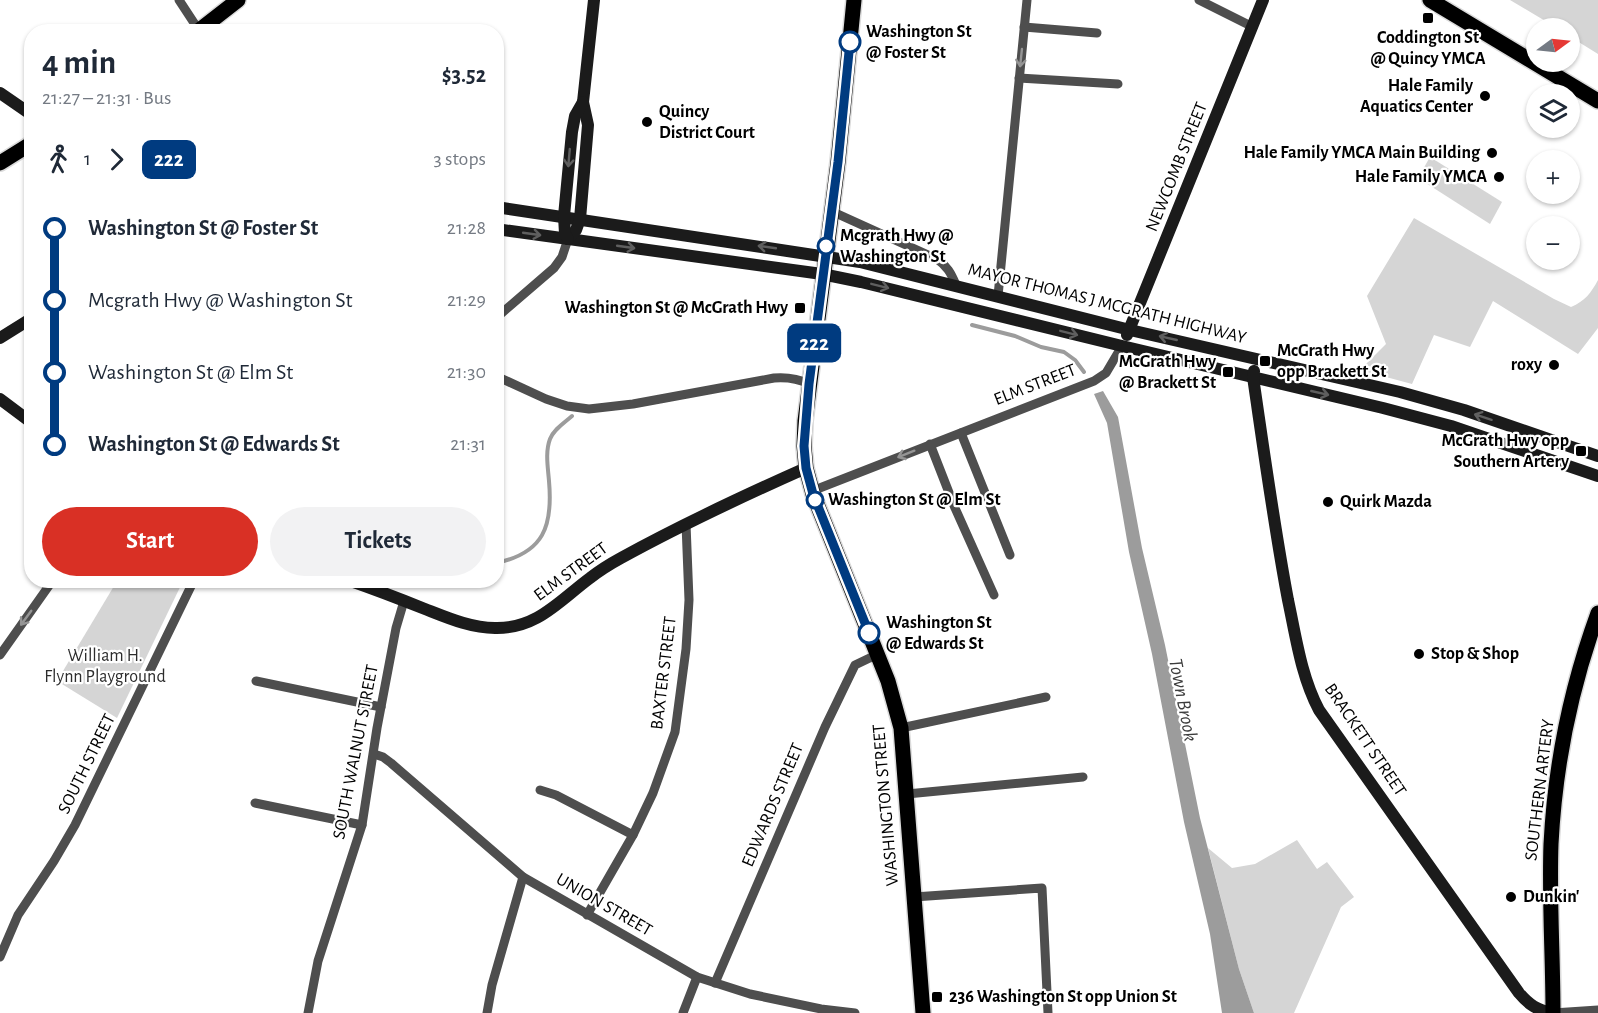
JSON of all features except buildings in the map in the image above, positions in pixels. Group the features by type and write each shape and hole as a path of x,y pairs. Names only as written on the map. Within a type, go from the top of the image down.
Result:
{"main road":[{"path":"208,24 238,0"},
{"path":"583,102 588,118 588,133 580,219 576,230 568,239 565,234 564,216 572,132 575,117 583,102 594,0"},
{"name":"WASHINGTON STREET","path":"854,0 838,162 822,274 804,446 806,468 812,491 878,654 901,728 923,1013"},
{"name":"NEWCOMB STREET","path":"1122,346 1263,0"},
{"path":"1430,0 1598,101"},
{"path":"0,93 24,110"},
{"path":"0,163 24,148"},
{"name":"MAYOR THOMAS J MCGRATH HIGHWAY","path":"504,208 860,262 1130,330 1379,387 1495,421 1598,456"},
{"name":"MAYOR THOMAS J MCGRATH HIGHWAY","path":"504,230 822,274 861,282 1383,408 1451,426 1598,476"},
{"path":"0,338 24,323"},
{"name":"BRACKETT STREET","path":"1255,359 1253,377 1282,566 1304,675 1310,693 1319,710 1519,993 1529,1004 1553,1013"},
{"path":"0,399 24,417"},
{"name":"ELM STREET","path":"369,588 477,627 512,627 542,616 604,568 686,524 806,468"},
{"name":"SOUTHERN ARTERY","path":"1553,1013 1550,876 1554,807 1568,715 1583,657 1598,613"}],"street":[{"path":"179,0 194,24"},
{"path":"998,296 1027,0"},
{"path":"1199,0 1253,27"},
{"path":"1024,27 1097,33"},
{"path":"1019,78 1118,84"},
{"path":"831,211 936,259 947,266 956,285"},
{"path":"504,311 554,268 562,257 568,239"},
{"name":"ELM STREET","path":"812,491 1094,381 1106,373 1122,346"},
{"path":"504,380 546,399 567,406 589,409 633,404 774,378 788,377 809,384"},
{"path":"961,433 1010,555"},
{"path":"930,444 994,595"},
{"name":"BAXTER STREET","path":"587,915 633,835 653,793 675,732 686,649 689,600 686,524"},
{"path":"0,655 47,588"},
{"name":"SOUTH STREET","path":"0,957 18,915 75,825 190,588"},
{"name":"SOUTH WALNUT STREET","path":"308,1013 318,961 362,825 381,707 398,619 404,601"},
{"name":"EDWARDS STREET","path":"715,983 825,727 855,664 878,654"},
{"path":"256,681 381,707"},
{"path":"901,728 1046,697"},
{"name":"UNION STREET","path":"374,754 391,763 523,877 697,977 750,994 821,1009 855,1013"},
{"path":"907,794 1083,777"},
{"path":"540,790 556,795 633,835"},
{"path":"255,803 362,825"},
{"path":"487,1013 492,985 523,877"},
{"path":"914,897 1042,888 1048,1013"},
{"path":"683,1013 697,977"},
{"path":"1553,1013 1598,1010"}],"green space":[{"path":"1510,0 1598,0 1598,54 1580,43 1580,18 1540,18"},
{"path":"1430,157 1502,202 1490,224 1418,178"},
{"path":"1414,218 1571,307 1587,296 1598,280 1598,328 1578,354 1493,301 1470,347 1434,335 1412,384 1360,370 1386,344 1367,296"},
{"name":"William H. Flynn Playground","path":"113,588 180,588 117,718 57,681"},
{"path":"1297,840 1317,869 1327,862 1354,897 1341,907 1294,1013 1254,1013 1239,969 1208,848 1232,868 1255,864"}],"shaded area":[{"path":"1103,391 1118,417 1142,548 1165,645 1200,818 1239,969 1254,1013 1222,1013 1210,934 1184,822 1152,654 1129,552 1107,423 1094,394"}],"waterway":[{"name":"Town Brook","path":"972,325 1064,352 1075,360 1084,372"},
{"name":"Town Brook","path":"504,560 525,552 535,545 542,535 547,524 550,497 548,444 554,432 572,416"}],"bus line":[{"name":"222","path":"850,42 838,162 809,384 804,446 806,468 813,494 869,633"}],"place":[{"name":"Coddington St @ Quincy YMCA","path":"1428,18"},
{"name":"Washington St @ Foster St","path":"850,42"},
{"name":"Hale Family Aquatics Center","path":"1485,96"},
{"name":"Quincy District Court","path":"647,122"},
{"name":"Hale Family YMCA Main Building","path":"1492,153"},
{"name":"Hale Family YMCA","path":"1499,177"},
{"name":"Mcgrath Hwy @ Washington St","path":"826,246"},
{"name":"Washington St @ McGrath Hwy","path":"800,308"},
{"name":"McGrath Hwy opp Brackett St","path":"1265,361"},
{"name":"roxy","path":"1554,365"},
{"name":"McGrath Hwy @ Brackett St","path":"1228,372"},
{"name":"McGrath Hwy opp Southern Artery","path":"1581,451"},
{"name":"Washington St @ Elm St","path":"815,500"},
{"name":"Quirk Mazda","path":"1328,502"},
{"name":"Washington St @ Edwards St","path":"869,633"},
{"name":"Stop & Shop","path":"1419,654"},
{"name":"Dunkin'","path":"1511,897"},
{"name":"236 Washington St opp Union St","path":"937,997"}]}
